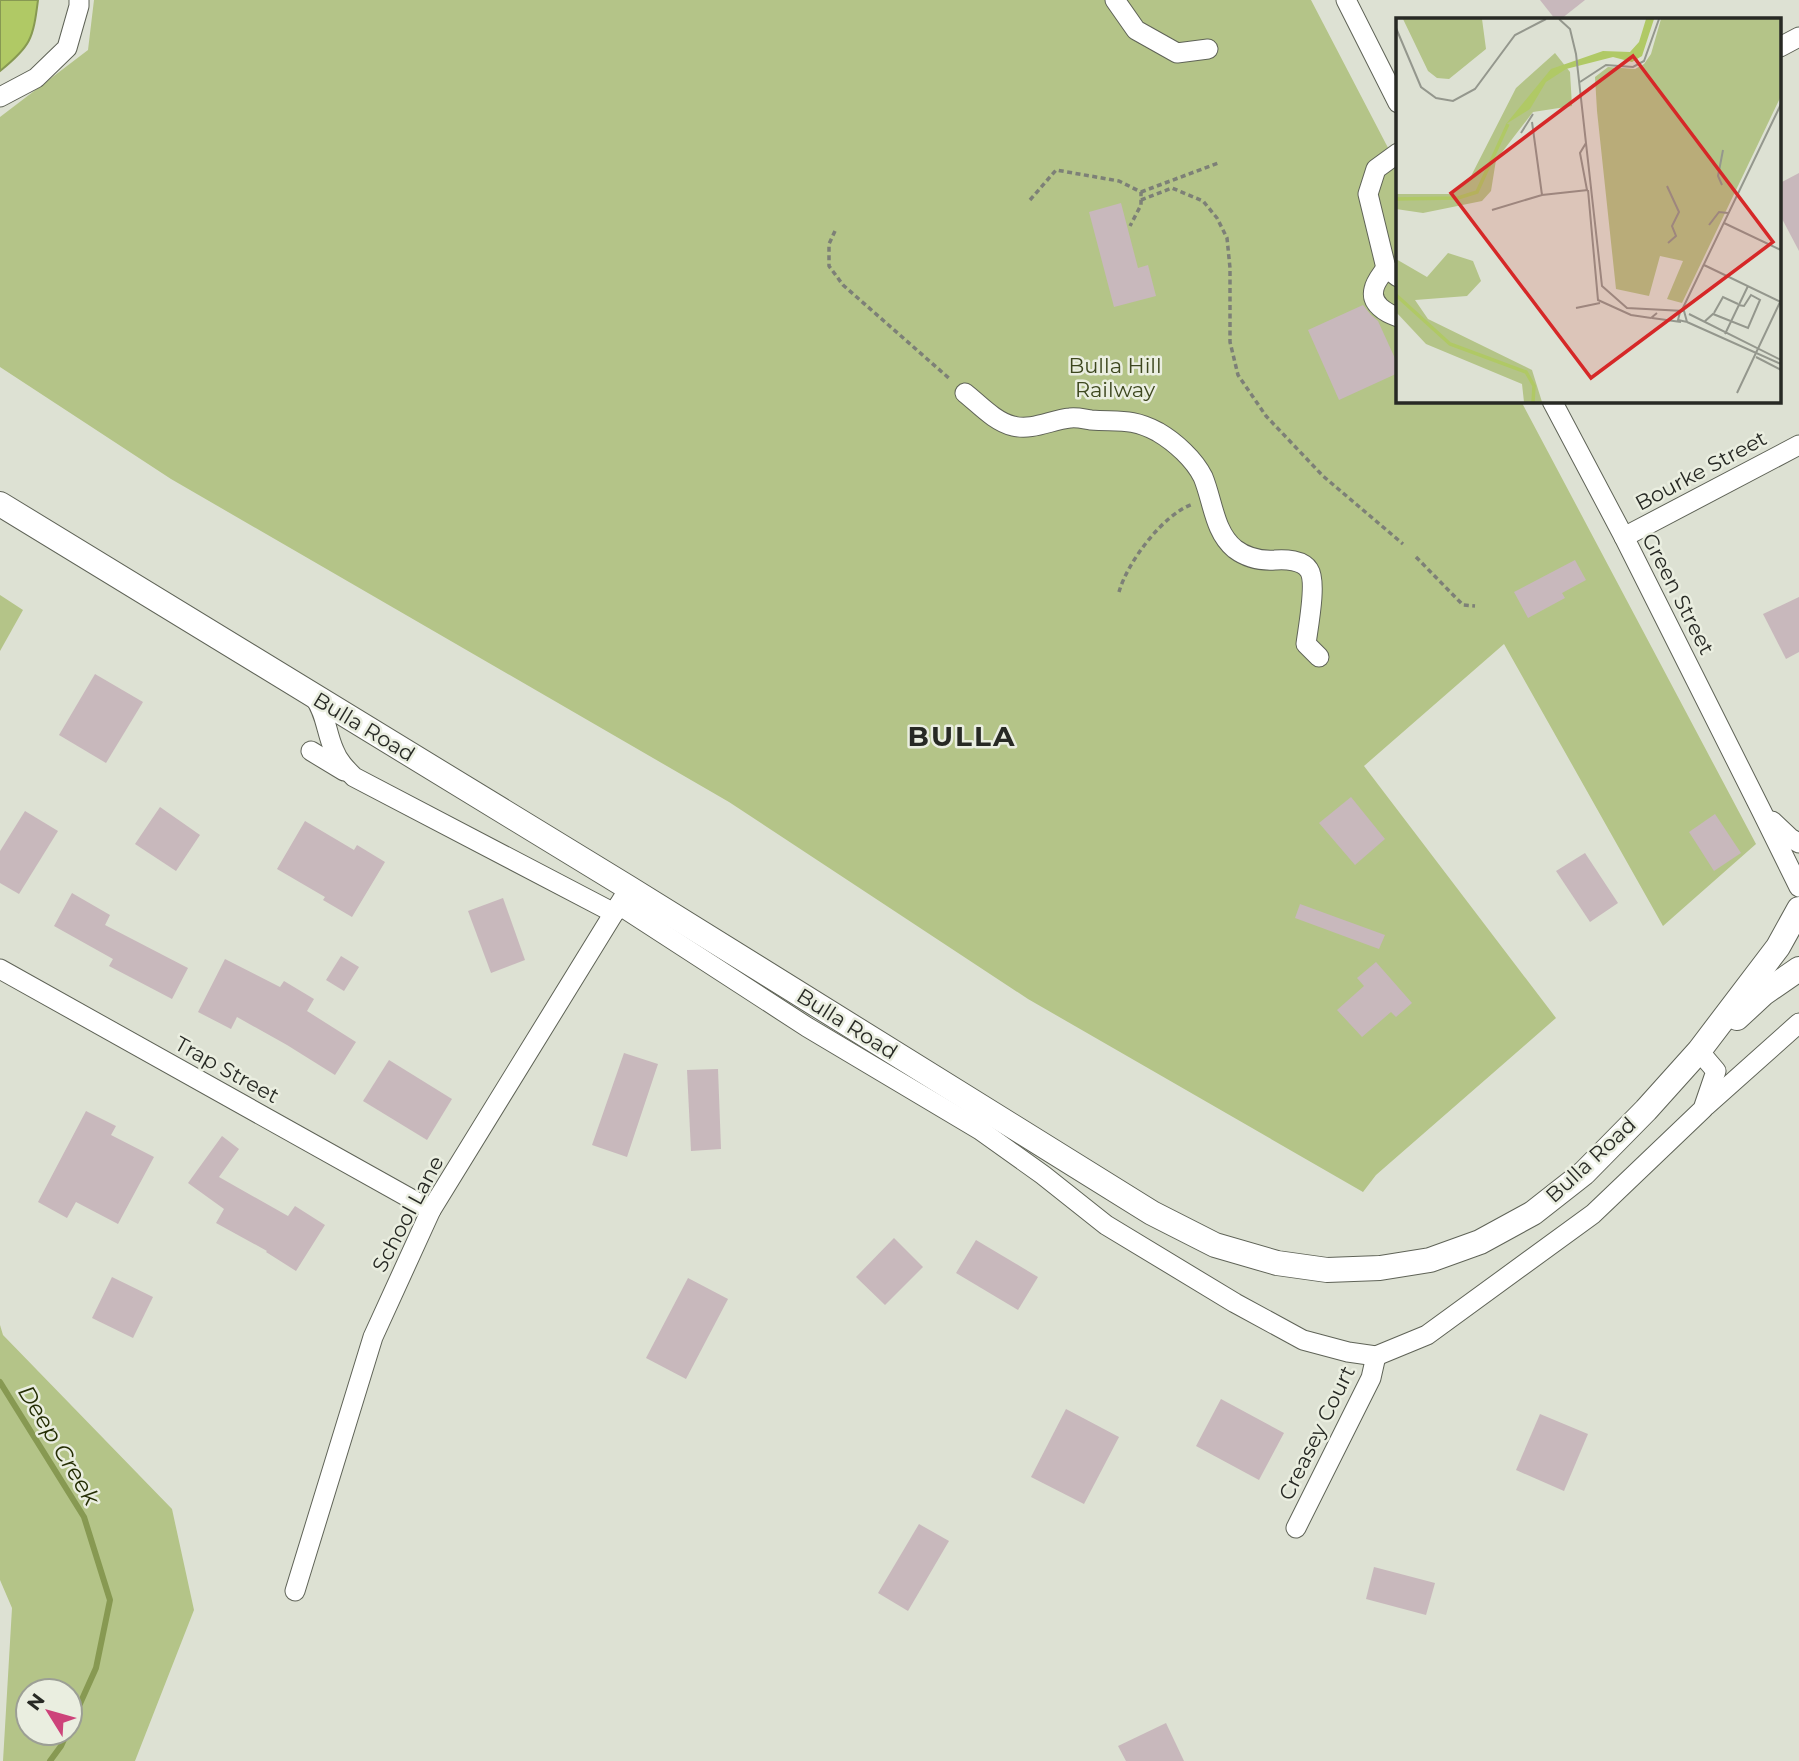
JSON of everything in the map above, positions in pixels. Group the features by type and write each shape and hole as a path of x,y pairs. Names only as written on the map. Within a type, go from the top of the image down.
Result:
{"main road":[{"name":"Bulla Road","path":"0,504 314,696 621,902 1152,1213 1215,1245 1277,1263 1327,1270 1380,1268 1430,1260 1480,1242 1533,1213 1584,1173 1699,1051 1778,947 1799,909"},
{"name":"Bulla Road","path":"1699,1051 1765,993 1799,969"}],"street":[{"path":"0,97 36,78 67,48 79,0"},
{"path":"1115,0 1136,30 1177,53 1208,49"},
{"path":"1346,0 1396,99"},
{"path":"1782,46 1799,37"},
{"path":"1396,154 1376,169 1368,194 1392,272 1373,290 1375,302 1386,312 1396,316"},
{"path":"965,393 998,420 1010,426 1027,428 1073,418 1138,423 1178,445 1202,475 1223,537 1234,548 1254,559 1296,562 1310,570 1312,591 1306,644 1319,657"},
{"name":"Green Street","path":"1553,402 1799,887"},
{"name":"Bourke Street","path":"1623,537 1799,445"},
{"path":"314,696 325,718 334,752 354,777"},
{"path":"312,751 354,777 621,902"},
{"name":"Green Street","path":"1761,810 1777,827 1799,843"},
{"name":"School Lane","path":"295,1591 373,1337 431,1210 621,902"},
{"name":"Bulla Road","path":"621,902 807,1027 980,1130 1044,1175 1106,1225 1224,1296 1303,1340 1376,1356 1427,1335 1593,1214 1703,1109 1716,1071 1699,1051"},
{"name":"Trap Street","path":"0,969 431,1210"},
{"path":"1703,1109 1799,1023"},
{"name":"Creasey Court","path":"1296,1528 1371,1378 1376,1356"}],"path":[{"path":"1030,200 1056,170 1119,181 1141,192 1218,163"},
{"path":"1141,200 1172,188 1203,201 1217,218 1227,238 1230,268 1230,342 1238,375 1266,416 1323,476 1403,544"},
{"path":"1130,226 1141,205 1141,192"},
{"path":"835,231 829,244 829,266 844,285 965,393"},
{"path":"1119,592 1121,583 1148,541 1169,518 1195,503 1212,505"},
{"path":"1416,557 1463,605 1475,606"}],"green space":[{"name":"Bulla Hill Railway","path":"94,0 1311,0 1396,163 1396,402 1522,402 1756,844 1663,926 1504,644 1364,766 1556,1018 1376,1175 1363,1192 1028,999 729,802 171,479 0,367 0,117 88,50"},
{"path":"0,595 23,610 0,651"},
{"path":"0,1325 3,1335 172,1509 194,1610 135,1761 3,1761 12,1608 0,1580"}],"shaded area":[{"path":"0,0 38,0 29,41 0,71"}],"building":[{"path":"1540,0 1585,0 1562,18 1554,18"},
{"path":"1799,173 1799,251 1782,219 1782,182"},
{"path":"1121,203 1138,268 1148,265 1156,296 1114,307 1089,212"},
{"path":"1363,305 1378,321 1396,361 1396,374 1339,400 1308,330"},
{"path":"1575,560 1586,580 1562,593 1565,598 1528,618 1514,592"},
{"path":"1799,597 1799,652 1786,659 1763,614"},
{"path":"95,674 143,702 106,763 59,735"},
{"path":"1351,797 1385,839 1355,865 1319,823"},
{"path":"160,807 200,835 176,871 135,844"},
{"path":"25,811 58,831 19,894 0,883 0,851"},
{"path":"1715,814 1741,853 1714,871 1689,832"},
{"path":"305,821 354,850 357,845 385,862 352,917 323,900 325,897 277,869"},
{"path":"1585,853 1618,903 1590,922 1556,871"},
{"path":"72,893 110,915 105,925 188,968 172,999 109,966 113,959 54,926"},
{"path":"503,898 525,960 491,973 468,911"},
{"path":"1300,904 1385,935 1379,949 1295,918"},
{"path":"341,956 359,967 344,991 326,980"},
{"path":"225,959 280,987 284,981 314,999 307,1011 356,1042 335,1075 237,1017 231,1029 198,1012"},
{"path":"1376,962 1412,1003 1396,1017 1391,1012 1362,1037 1337,1010 1364,986 1357,978"},
{"path":"624,1053 658,1064 627,1157 592,1145"},
{"path":"389,1060 452,1099 427,1140 363,1101"},
{"path":"718,1069 721,1149 691,1151 687,1070"},
{"path":"86,1111 116,1126 111,1135 154,1157 118,1224 76,1202 67,1218 38,1202"},
{"path":"222,1136 239,1149 219,1177 288,1216 295,1206 325,1225 296,1271 267,1251 216,1223 224,1209 188,1183"},
{"path":"894,1238 923,1267 885,1305 856,1277"},
{"path":"976,1240 1038,1277 1018,1310 956,1273"},
{"path":"112,1277 153,1297 133,1338 92,1318"},
{"path":"688,1278 728,1299 686,1379 646,1358"},
{"path":"1221,1399 1284,1433 1259,1480 1196,1446"},
{"path":"1066,1409 1119,1437 1084,1504 1031,1477"},
{"path":"1540,1414 1588,1434 1564,1491 1516,1470"},
{"path":"919,1524 949,1541 908,1611 878,1593"},
{"path":"1374,1567 1435,1583 1426,1615 1366,1599"},
{"path":"1166,1723 1184,1761 1126,1761 1118,1746"}],"waterway":[{"name":"Deep Creek","path":"0,1382 84,1517 110,1600 96,1668 84,1695"},
{"name":"Deep Creek","path":"50,1761 60,1747"}],"district":[{"name":"BULLA","path":"962,736"}]}
